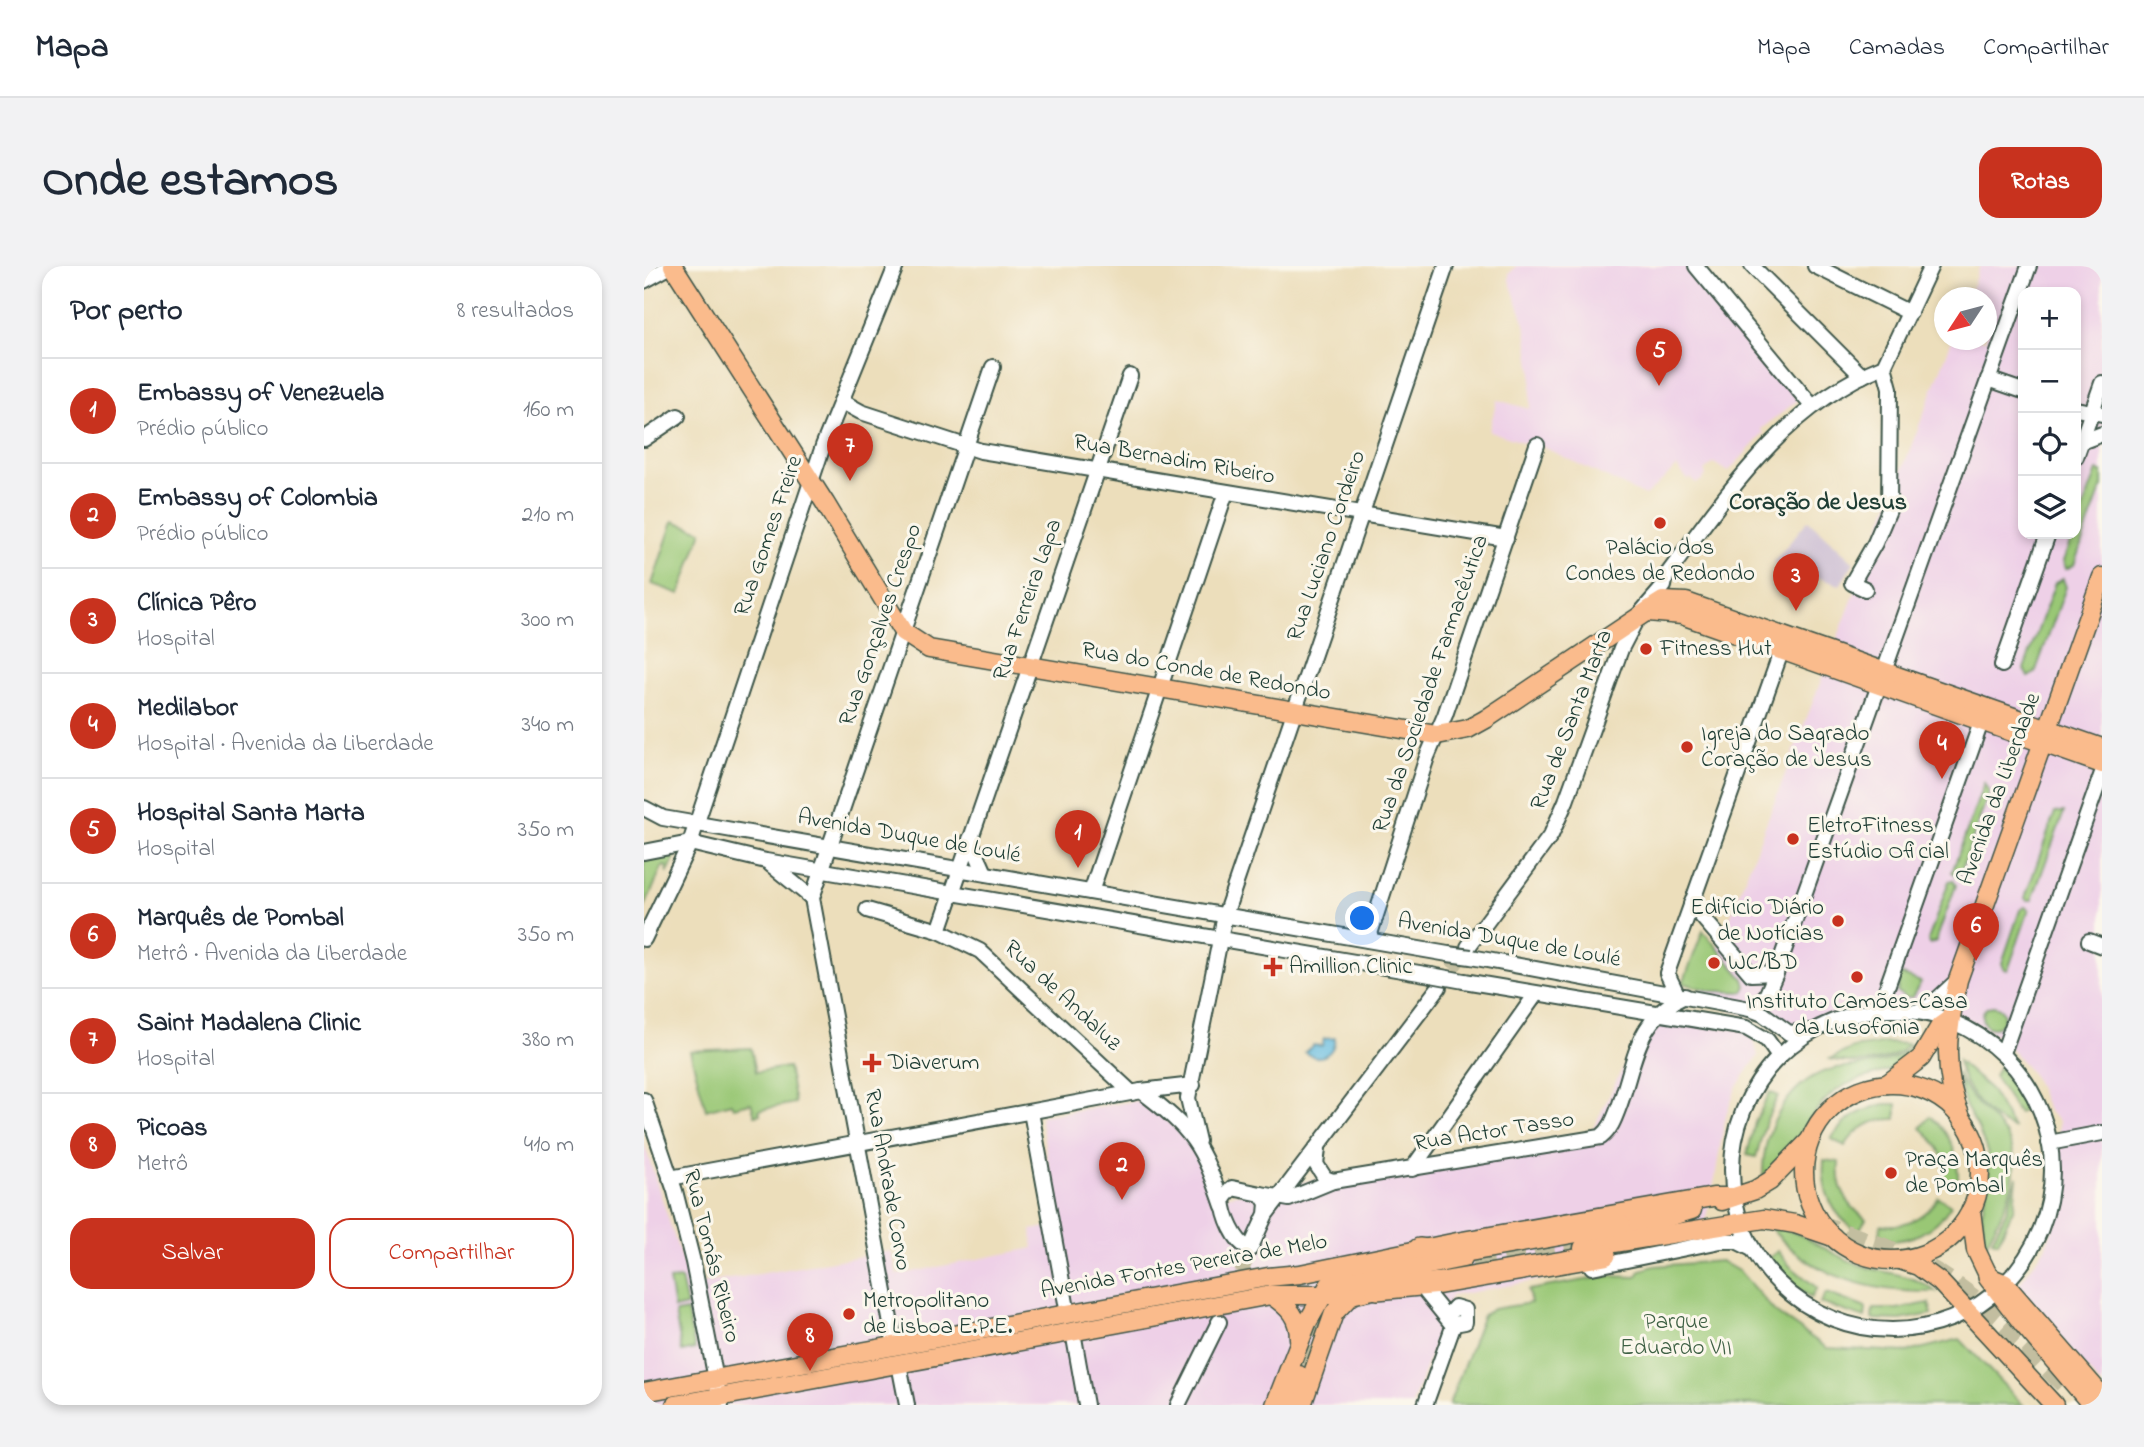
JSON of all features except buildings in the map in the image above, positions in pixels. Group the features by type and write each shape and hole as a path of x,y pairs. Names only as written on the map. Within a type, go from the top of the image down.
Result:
{"highway":[{"path":"1419,1250 1455,1253 1619,1224"},
{"name":"Avenida Fontes Pereira de Melo","path":"1387,1289 1605,1255"},
{"path":"1997,1283 2095,1396"}],"main road":[{"name":"Rua do Conde de Redondo","path":"672,266 811,482 903,632 929,649 1437,735 1468,729 1486,719 1643,614"},
{"name":"Avenida da Liberdade","path":"1962,1120 1947,1071 1952,1031 1950,1019 1958,981 2102,577"},
{"path":"1643,614 1684,608 2045,736 2102,764"},
{"path":"2045,736 2102,748"},
{"name":"Avenida da Liberdade","path":"1887,1084 1921,1058 1940,1026 1950,1019"},
{"path":"1275,1405 1299,1340 1329,1285 1339,1280 1637,1228 1755,1190 1770,1181 1809,1141 1818,1125 1836,1104 1860,1090 1887,1084 1909,1086 1929,1093 1947,1104 1962,1120 1975,1145 1979,1164 1977,1192 1971,1210 1958,1229 1942,1244 1922,1255 1900,1260"},
{"path":"1809,1141 1804,1169 1808,1197 1820,1223 1833,1237 1864,1255 1900,1260 1928,1272 2054,1405"},
{"name":"Avenida Fontes Pereira de Melo","path":"675,1405 895,1346 1268,1277 1300,1274 1615,1212 1733,1197"},
{"path":"1971,1210 1976,1250 1997,1283"},
{"name":"Avenida Fontes Pereira de Melo","path":"644,1392 719,1394 899,1364 1271,1295 1351,1295 1387,1289 1447,1272 1740,1222 1764,1219 1786,1222 1833,1237"},
{"path":"1271,1295 1284,1304 1297,1320 1299,1340"},
{"path":"1302,1405 1334,1313 1351,1295"},
{"path":"1288,1405 1302,1365"}],"street":[{"path":"644,281 672,266"},
{"name":"Rua Gomes Freire","path":"644,939 690,843 811,482 895,266"},
{"name":"Rua Luciano Cordeiro","path":"1193,1085 1225,915 1445,266"},
{"path":"1696,266 1812,406"},
{"path":"1752,266 1861,376"},
{"path":"1815,266 1910,313"},
{"path":"1858,586 1889,510 1890,388 1884,366 1931,266"},
{"path":"1750,1009 1766,996 1776,973 2029,266"},
{"name":"Rua de Santa Marta","path":"1470,952 1551,835 1621,649 1643,614 1733,487 1790,423 1861,376 1884,366"},
{"name":"Rua Gonçalves Crespo","path":"812,898 993,367"},
{"name":"Rua Ferreira Lapa","path":"939,931 1130,376"},
{"path":"1989,379 2018,389"},
{"path":"2081,442 2097,412 2102,383"},
{"name":"Rua Bernadim Ribeiro","path":"841,401 861,412 966,447 1506,538"},
{"path":"644,439 678,416"},
{"path":"2081,442 2102,434"},
{"name":"Rua da Sociedade Farmacêutica","path":"1368,940 1427,757 1437,735 1537,444"},
{"path":"1091,892 1226,492"},
{"name":"Avenida da Liberdade","path":"2002,664 2046,539"},
{"path":"1656,1013 1681,995 1667,973 1784,643"},
{"name":"Avenida da Liberdade","path":"1873,1010 1882,1001 1984,714"},
{"path":"2003,1053 2102,773"},
{"name":"Avenida Duque de Loulé","path":"644,808 663,818 696,824 1448,954 1470,952 1750,1009 1763,1014 1790,1033 1799,1034 1816,1027"},
{"path":"644,827 663,818"},
{"path":"970,839 985,873"},
{"path":"644,852 690,843"},
{"name":"Avenida Duque de Loulé","path":"690,843 766,861 1219,939 1435,981 1464,981 1751,1029 1767,1040 1779,1057"},
{"name":"Avenida Duque de Loulé","path":"766,861 812,898"},
{"name":"Rua Andrade Corvo","path":"812,898 895,1346"},
{"path":"1691,904 1751,974 1776,973"},
{"path":"867,910 939,931"},
{"name":"Rua de Andaluz","path":"939,931 981,951 1136,1092 1167,1111 1198,1142"},
{"path":"1193,1085 1224,1208 1248,1255 1266,1214 1364,1088 1435,981"},
{"path":"1918,1011 1934,1003 1958,981"},
{"path":"1412,1168 1536,994"},
{"path":"1873,1010 1918,1011 1950,1019 2003,1053 2021,1072 2040,1106 2049,1143 2049,1181 2044,1212 2025,1255 1966,1310 1933,1325 1914,1329 1880,1331 1853,1327 1823,1315 1789,1294 1752,1249 1733,1197 1732,1165 1742,1121 1756,1090 1779,1057 1816,1027 1838,1017 1873,1010"},
{"name":"Rua Actor Tasso","path":"1278,1198 1294,1199 1333,1181 1593,1140 1607,1132 1614,1121 1646,1028 1656,1013"},
{"path":"670,1178 1136,1092 1193,1085"},
{"path":"1193,1085 1188,1098 1198,1142 1214,1172 1227,1182 1278,1198"},
{"name":"Rua Tomás Ribeiro","path":"644,1100 647,1117 670,1178 694,1262 719,1394"},
{"path":"1031,1112 1068,1314"},
{"path":"2049,1143 2102,1133"},
{"path":"1318,1149 1316,1164 1325,1178 1333,1181"},
{"path":"1224,1208 1226,1192 1240,1187"},
{"path":"1261,1194 1267,1203 1266,1214"},
{"path":"1387,1289 1426,1292 1522,1279 1721,1241 1736,1241 1752,1249"},
{"path":"1425,1405 1451,1320 1426,1292"},
{"path":"1178,1405 1219,1322"},
{"path":"1073,1332 1086,1405"},
{"path":"899,1364 907,1405"}],"shaded area":[{"path":"1516,266 1691,266 1798,400 1761,429 1764,433 1728,472 1714,463 1704,471 1706,475 1702,480 1696,483 1691,478 1688,480 1677,467 1645,496 1535,443 1522,442 1489,431 1497,400 1530,409 1532,372 1525,324 1509,280 1509,274"},
{"path":"1980,266 2102,266 2102,1387 2018,1286 2045,1248 2057,1218 2061,1180 2059,1121 2048,1111 2034,1077 2005,1041 1969,1020 1881,1000 1855,1005 1794,1031 1699,998 1948,350 1997,350 1997,287 1972,287"},
{"path":"1808,520 1854,562 1840,585 1773,563"},
{"path":"1647,1018 1751,1031 1758,1056 1736,1088 1725,1117 1715,1178 1698,1251 1451,1296 1412,1405 644,1405 644,1143 690,1286 891,1251 897,1275 1034,1248 1031,1230 1059,1225 1040,1116 1142,1100 1190,1140 1213,1198 1592,1131"}],"green space":[{"path":"2097,471 2102,472 2102,486 2074,565 2066,569 2063,561 2071,539 2081,539 2081,513"},
{"path":"673,521 702,531 680,594 652,584"},
{"path":"2063,579 2066,587 2035,673 2028,677 2024,669 2055,583"},
{"path":"1984,783 1989,792 1960,874 1956,876 1952,872"},
{"path":"2055,812 2064,812 2032,900 2027,900 2025,898"},
{"path":"661,855 675,857 668,872 666,866 662,867 644,909 644,859"},
{"path":"1953,880 1956,885 1936,941 1930,944 1928,940 1949,881"},
{"path":"2025,907 2029,910 2008,970 2004,969 2002,963 2020,910"},
{"path":"1703,931 1744,979 1746,986 1743,992 1711,991 1683,983"},
{"path":"1900,974 1921,982 1912,997 1906,998 1897,992"},
{"path":"1993,1006 2001,1009 2004,1017 2001,1025 1993,1028 1985,1025 1982,1017 1985,1009"},
{"path":"1874,1021 1896,1021 1895,1029 1891,1033 1853,1037 1849,1027"},
{"path":"1887,1043 1909,1044 1883,1060 1850,1062 1830,1059 1853,1048"},
{"path":"1913,1045 1921,1046 1903,1063 1893,1069 1859,1079 1829,1096 1791,1150 1763,1176 1767,1141 1773,1124 1792,1094 1805,1082 1820,1073 1837,1068 1887,1061"},
{"path":"751,1048 756,1072 788,1067 795,1103 759,1110 760,1114 755,1115 751,1103 733,1107 731,1103 706,1110 690,1051"},
{"path":"1958,1061 1990,1089 2013,1128 1994,1118 1977,1101 1965,1082"},
{"path":"1999,1066 2027,1110 2018,1113 1994,1076"},
{"path":"1957,1073 1971,1096 2010,1142 2014,1157 2011,1188 1985,1246 1982,1212 1989,1179 1988,1154 1965,1105"},
{"path":"1770,1092 1778,1096 1766,1121 1756,1157 1747,1155 1755,1122"},
{"path":"1885,1104 1897,1104 1896,1119 1880,1120 1866,1125 1845,1146 1831,1139 1854,1116"},
{"path":"1930,1116 1953,1146 1958,1184 1943,1181 1944,1166 1940,1152 1921,1128"},
{"path":"1824,1160 1839,1162 1839,1179 1844,1195 1853,1208 1866,1219 1858,1232 1841,1218 1830,1201 1824,1182"},
{"path":"2017,1177 2014,1207 1998,1242 1992,1240 2006,1212"},
{"path":"1938,1197 1951,1205 1929,1229 1911,1238 1879,1240 1881,1225 1914,1220 1927,1211"},
{"path":"1769,1226 1794,1232 1854,1263 1916,1280 1936,1292 1889,1289 1845,1279 1804,1258"},
{"path":"1778,1251 1790,1266 1817,1288 1811,1298 1794,1286 1769,1258"},
{"name":"Parque Eduardo VII","path":"1721,1261 1740,1272 1775,1312 1827,1348 1907,1352 1960,1339 2023,1405 1449,1405 1483,1315 1493,1309 1531,1303 1528,1290 1608,1276 1636,1277 1641,1270 1654,1266"},
{"path":"681,1279 687,1306 674,1309 669,1280"},
{"path":"1826,1293 1866,1308 1865,1318 1820,1303"},
{"path":"1929,1303 1932,1314 1900,1320 1872,1319 1873,1309 1897,1309"},
{"path":"687,1311 695,1349 682,1352 675,1313"}],"water":[{"path":"1335,1038 1332,1049 1325,1056 1315,1057 1305,1052 1313,1045 1322,1046 1324,1039"}],"tunnel":[{"path":"1440,986 1467,948"},
{"path":"1815,1223 1891,1251 1936,1274 1997,1319 2069,1388"},
{"path":"1605,1255 1696,1238"},
{"path":"1442,1267 1604,1239"},
{"path":"1223,1311 1246,1261"},
{"path":"1302,1365 1323,1311 1337,1292"}],"place":[{"name":"Hospital Santa Marta","path":"1659,386"},
{"name":"Saint Madalena Clinic","path":"850,481"},
{"name":"Palácio dos Condes de Redondo","path":"1660,523"},
{"name":"Clínica Pêro","path":"1796,611"},
{"name":"Fitness Hut","path":"1646,649"},
{"name":"Igreja do Sagrado Coração de Jesus","path":"1687,747"},
{"name":"Medilabor","path":"1942,779"},
{"name":"EletroFitness Estúdio Oficial","path":"1793,839"},
{"name":"Embassy of Venezuela","path":"1078,868"},
{"name":"Edifício Diário de Notícias","path":"1838,921"},
{"name":"Marquês de Pombal","path":"1976,961"},
{"name":"WC/BD","path":"1714,963"},
{"name":"Amillion Clinic","path":"1273,967"},
{"name":"Instituto Camões-Casa da Lusofonia","path":"1857,977"},
{"name":"Diaverum","path":"872,1063"},
{"name":"Praça Marquês de Pombal","path":"1891,1173"},
{"name":"Embassy of Colombia","path":"1122,1200"},
{"name":"Metropolitano de Lisboa E.P.E.","path":"849,1314"},
{"name":"Picoas","path":"810,1371"}],"district":[{"name":"Coração de Jesus","path":"1818,503"}]}
